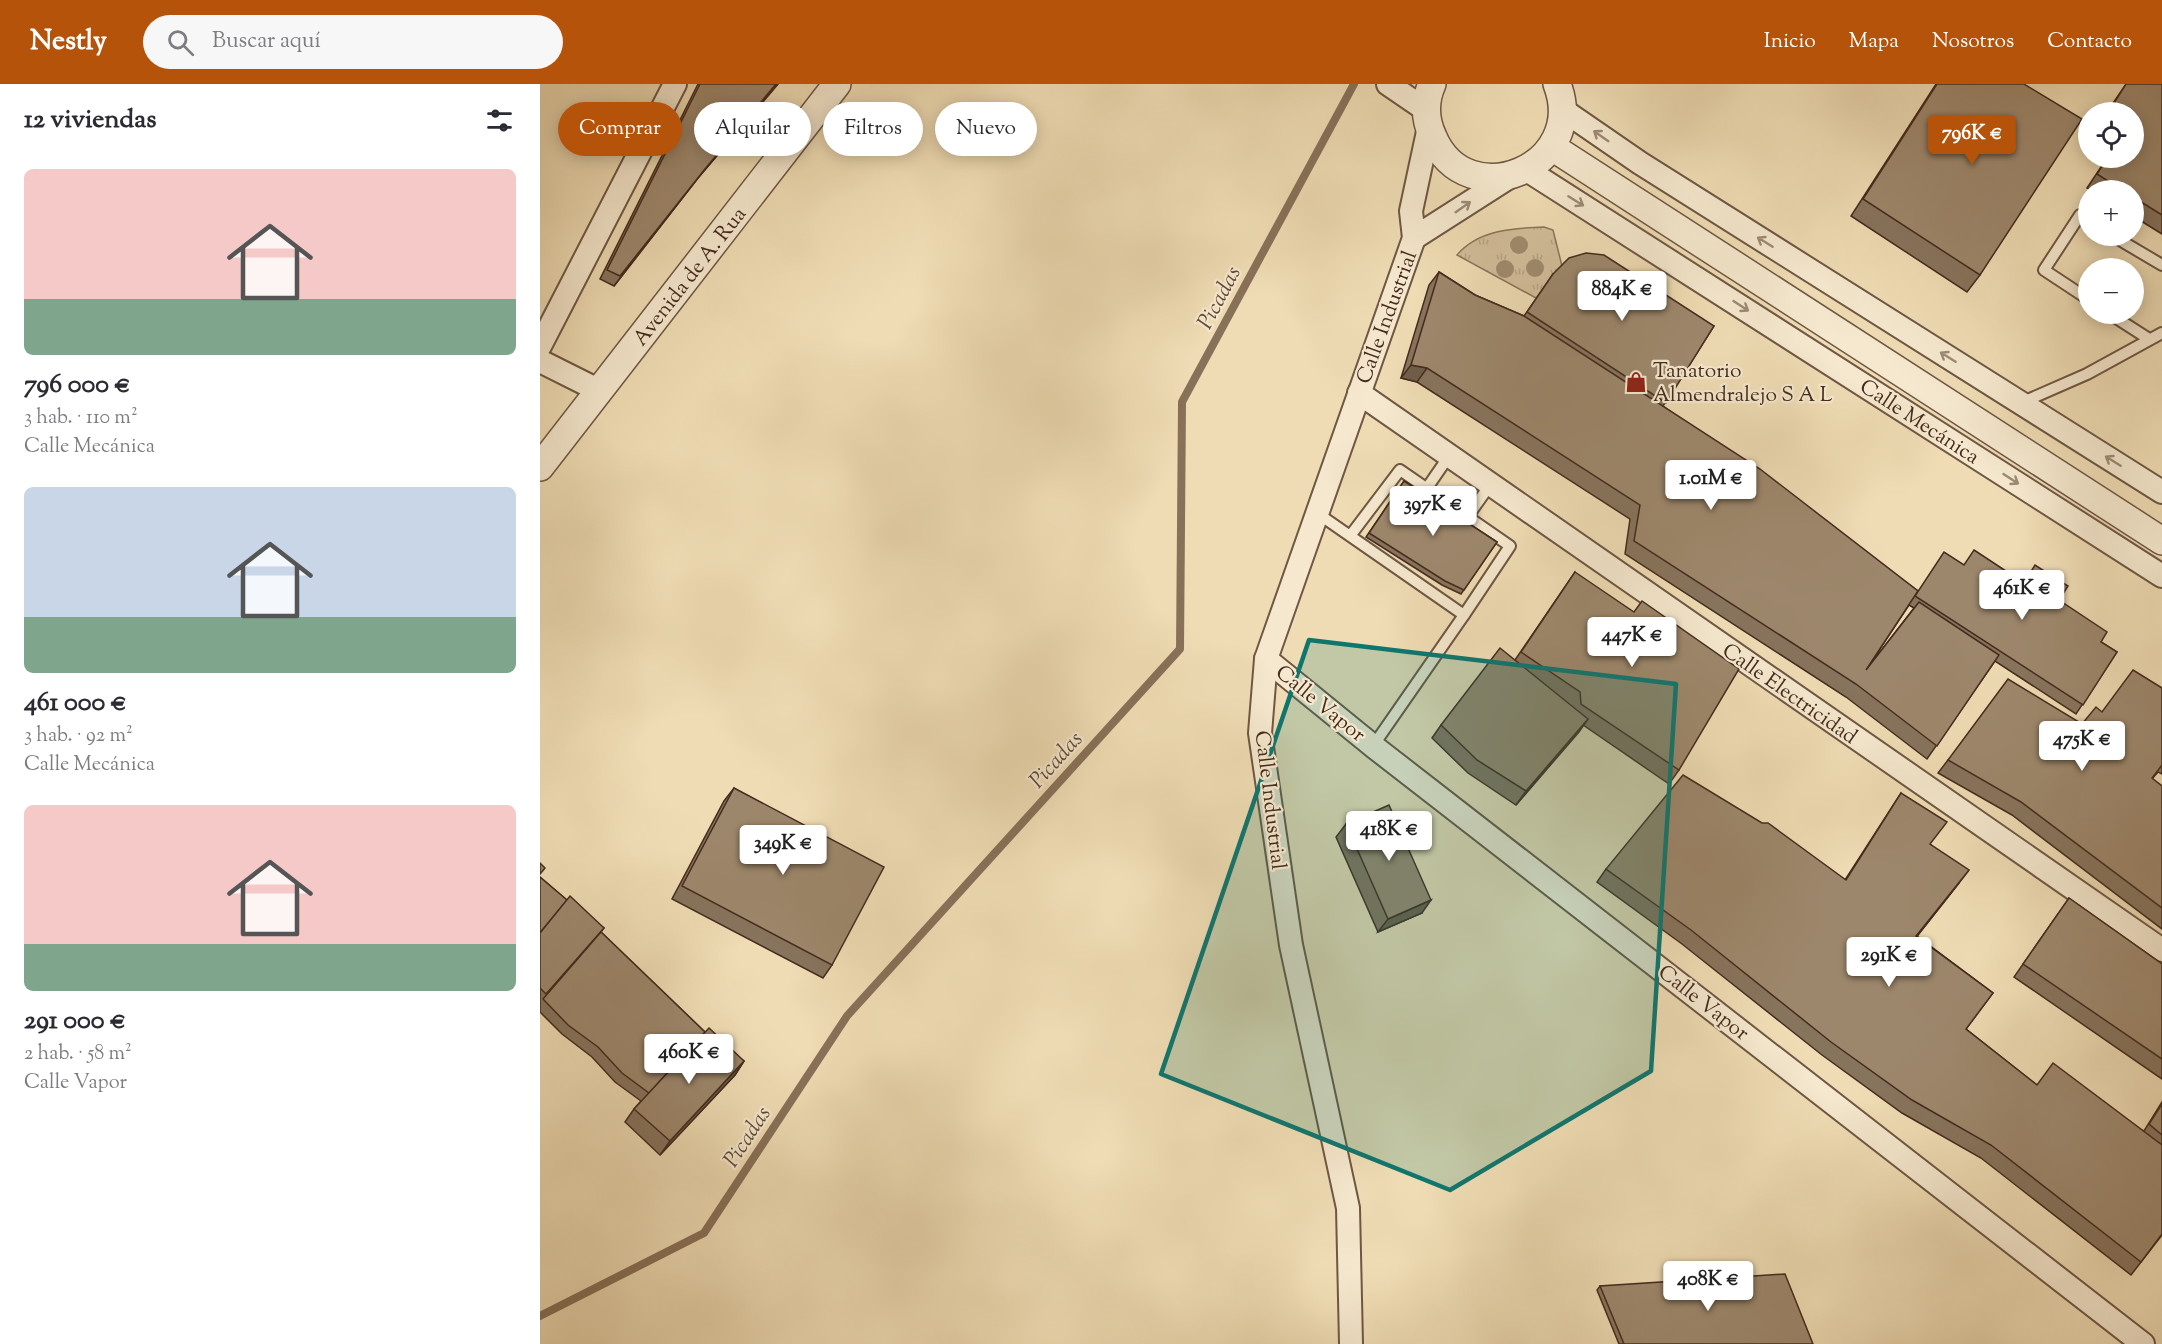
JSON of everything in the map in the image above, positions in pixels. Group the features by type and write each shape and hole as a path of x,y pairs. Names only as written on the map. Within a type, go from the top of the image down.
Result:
{"street":[{"path":"540,346 675,84"},
{"name":"Avenida de A. Rua","path":"540,467 837,84"},
{"path":"1388,84 1427,119"},
{"path":"1432,84 1427,119 1437,147 1451,163 1469,173 1490,178 1519,173 1552,147 1560,129 1560,93"},
{"path":"1560,93 1640,163 2162,492"},
{"name":"Calle Industrial","path":"1351,1344 1348,1208 1291,945 1260,733 1266,659 1414,238 1411,212 1427,119"},
{"path":"1552,147 2162,542"},
{"name":"Calle Industrial","path":"1414,238 1519,173"},
{"name":"Calle Mecánica","path":"1519,173 2162,576"},
{"path":"540,361 600,391"},
{"name":"Calle Electricidad","path":"1359,393 2162,950"},
{"name":"Calle Vapor","path":"1266,659 1374,746 2143,1344"}],"lane":[{"path":"2078,218 2044,270 2078,292"},
{"path":"2131,246 2162,265"},
{"path":"2126,324 2150,339"},
{"path":"2021,403 2087,374 2162,333"},
{"path":"1427,488 1449,456"},
{"path":"1350,536 1400,470 1510,546 1374,746"},
{"path":"1468,516 1490,485"},
{"path":"1317,513 1464,615"}],"highlighted area":[{"path":"1309,640 1676,684 1651,1071 1450,1190 1161,1074"}],"green space":[{"path":"1544,227 1553,230 1564,274 1536,298 1457,255 1475,240 1486,235 1520,228"}],"building":[{"path":"700,84 776,84 761,102 694,102 694,156 716,156 620,276 607,270 664,156 682,156 682,120"},
{"path":"1937,84 2024,84 2078,117 2078,125 1980,275 1863,199"},
{"path":"2126,84 2162,84 2162,215 2144,204 2144,180 2106,180 2097,174 2101,168 2144,168 2144,102 2115,102"},
{"name":"Tanatorio Almendralejo S A L","path":"1586,253 1604,255 1714,326 1666,403 1527,312 1553,274 1569,258"},
{"path":"1439,272 1475,295 1524,316 1760,469 1918,591 1866,670 1919,602 1999,655 1937,746 1856,684 1634,541 1640,505 1427,368 1411,365"},
{"path":"1404,481 1497,542 1464,590 1445,581 1369,533"},
{"path":"1974,550 2024,583 2035,565 2068,586 2059,600 2107,632 2101,642 2117,652 2083,705 1915,596 1944,552 1964,565"},
{"path":"1575,572 1634,612 1642,601 1739,669 1679,770 1581,704 1580,692 1521,652"},
{"path":"1500,648 1588,719 1526,791 1477,760 1441,725"},
{"path":"2133,670 2162,688 2162,765 2152,778 2162,786 2162,908 2021,802 1948,760 2008,679 2082,724 2096,707 2102,712"},
{"path":"1683,775 1762,823 1768,823 1846,880 1901,793 1947,822 1930,844 1969,870 1916,936 1993,993 1966,1029 2037,1085 2053,1063 2162,1145 2162,1234 2141,1262 1991,1145 1912,1100 1831,1042 1691,930 1606,869"},
{"path":"734,788 884,867 832,965 682,886"},
{"path":"1389,805 1431,900 1388,919 1346,824"},
{"path":"540,863 545,868 540,874"},
{"path":"540,877 567,900 540,933"},
{"path":"570,896 604,928 546,994 540,988 540,933"},
{"path":"2069,898 2162,964 2162,1059 2023,964"},
{"path":"601,932 705,1032 649,1093 622,1073 598,1047 568,1025 543,999"},
{"path":"709,1028 744,1061 670,1141 634,1109"},
{"path":"2162,1104 2162,1135 2149,1124"},
{"path":"1785,1274 1813,1344 1624,1344 1600,1286"}],"waterway":[{"name":"Picadas","path":"540,1316 704,1233 847,1016 1180,649 1182,402 1354,84"}],"place":[{"name":"Tanatorio Almendralejo S A L","path":"1636,382"}]}
